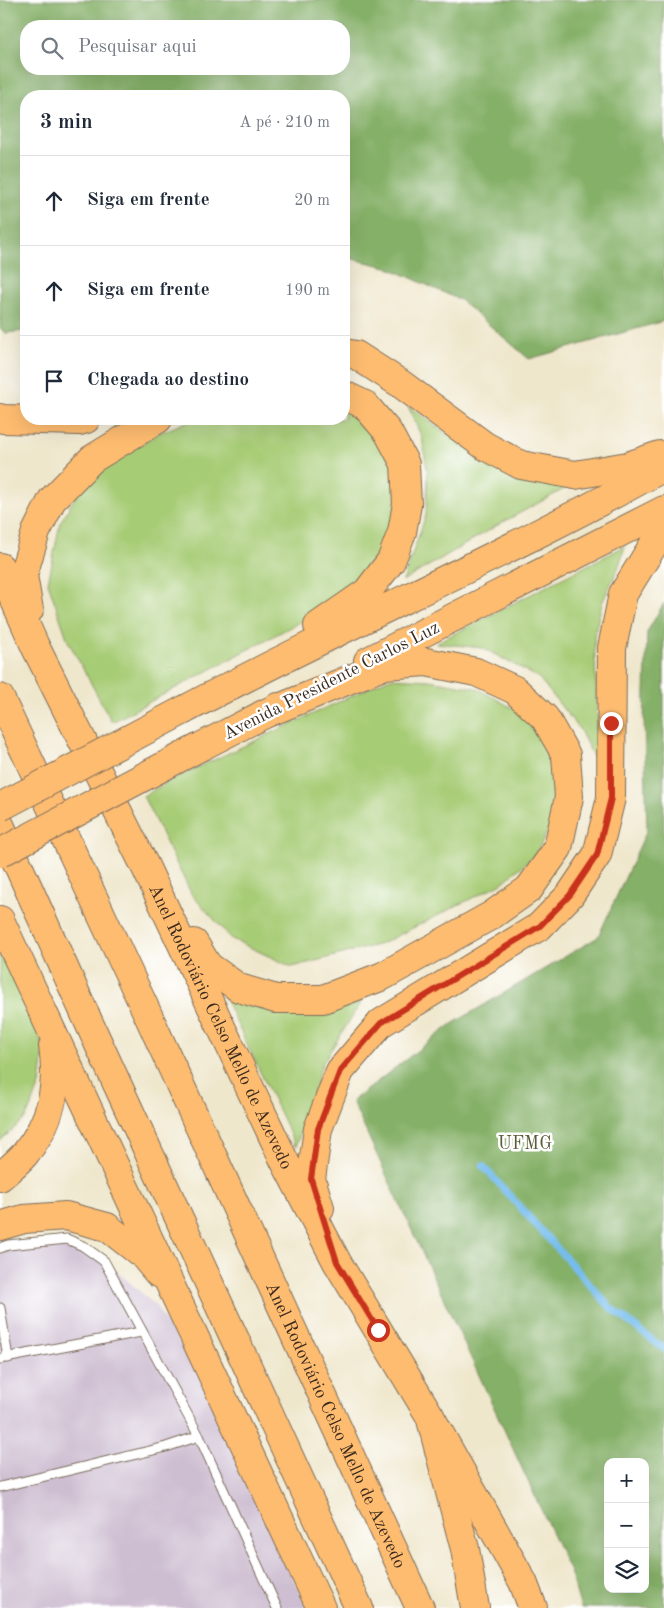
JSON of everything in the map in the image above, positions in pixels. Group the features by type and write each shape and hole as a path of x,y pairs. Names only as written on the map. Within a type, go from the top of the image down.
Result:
{"main road":[{"path":"350,354 356,356 401,384 485,446 521,465 576,475 628,466 664,454"},
{"path":"248,676 367,592 391,561 402,532 407,504 405,464 388,432 365,405 350,397"},
{"path":"0,418 20,419"},
{"path":"35,646 23,575 36,532 52,500 92,459 148,425"},
{"path":"0,807 248,676 603,500 664,467"},
{"name":"Avenida Presidente Carlos Luz","path":"0,853 262,715 664,510"},
{"path":"337,1262 311,1179 318,1129 340,1071 381,1023 540,926 570,895 597,855 611,798 612,648 623,594 654,544 664,535"},
{"name":"Anel Rodoviário Celso Mello de Azevedo","path":"0,567 35,646 145,866 284,1160 337,1262 430,1416 523,1582 533,1608"},
{"path":"145,866 208,966 239,988 276,999 323,999 383,976 492,915 529,889 558,848 569,797 566,755 545,718 515,690 476,672 426,662 385,665 262,715"},
{"name":"Anel Rodoviário Celso Mello de Azevedo","path":"0,698 139,995 420,1608"},
{"path":"0,824 93,1032 359,1608"},
{"path":"0,920 321,1608"},
{"path":"0,1178 25,1154 44,1126 53,1100 56,1067 49,1024"},
{"path":"0,1226 24,1219 66,1216 107,1227 143,1256 177,1296"},
{"path":"430,1416 465,1549 475,1608"}],"lane":[{"path":"0,1248 8,1245 67,1239 83,1246 104,1261 199,1436 277,1608"},
{"path":"0,1308 4,1359 141,1332"},
{"path":"0,1487 166,1447 199,1436"}],"shaded area":[{"path":"42,1242 82,1250 119,1273 155,1305 192,1362 307,1608 0,1608 0,1253"}],"green space":[{"path":"0,0 664,0 664,321 529,359 460,300 387,267 350,258 350,90 20,90 20,332 5,333 0,328"},
{"path":"408,406 508,476 568,487 496,526 403,581 426,515 428,475 422,438"},
{"path":"350,413 374,432 395,467 397,511 386,548 356,583 311,616 112,722 68,641 48,583 60,523 81,487 157,434 179,425 350,425"},
{"path":"625,546 619,566 602,603 594,637 600,771 580,730 539,678 483,648 436,643"},
{"name":"UFMG","path":"664,603 664,1608 581,1608 570,1572 352,1101 452,1024 598,937 647,830 644,720 647,632"},
{"path":"390,678 429,680 476,688 520,712 547,748 559,783 554,820 535,855 502,883 381,944 292,967 232,939 192,895 143,796 175,778"},
{"path":"0,953 30,1009 44,1051 40,1085 26,1118 0,1141"},
{"path":"220,988 259,1008 295,1013 332,1012 362,1001 322,1064 296,1147"}],"waterway":[{"path":"483,1166 610,1307 664,1349"}],"route":[{"path":"378,1330 337,1262 311,1179 318,1129 340,1071 381,1023 540,926 570,895 597,855 611,798 611,723"}]}
